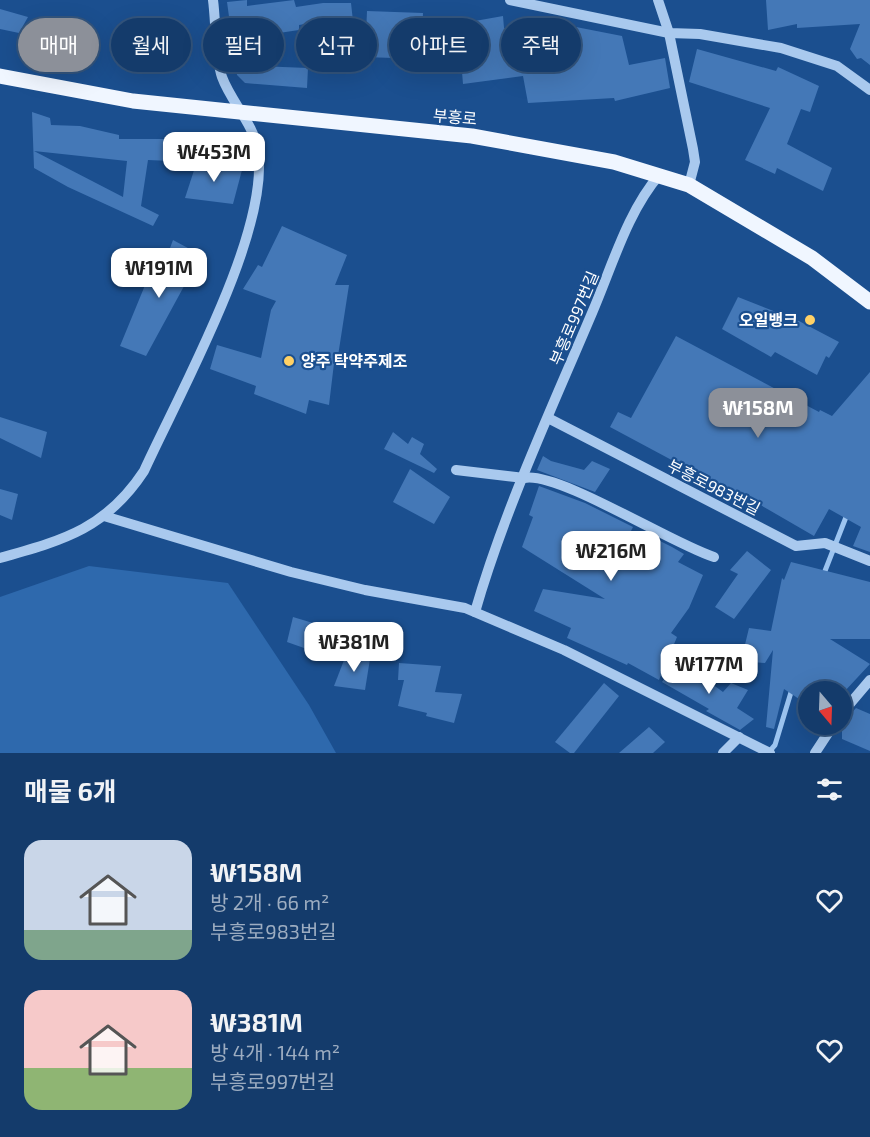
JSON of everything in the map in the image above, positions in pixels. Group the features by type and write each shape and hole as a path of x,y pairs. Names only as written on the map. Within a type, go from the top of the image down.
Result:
{"main road":[{"name":"부흥로","path":"0,76 133,101 482,138 614,162 660,174 689,185 812,258 870,302"}],"street":[{"path":"0,558 64,539 104,516 126,495 144,471 210,330 246,239 255,199 258,150 221,76 213,0"},
{"path":"510,0 546,4 669,33 700,34 782,48 837,66 870,90"},
{"path":"658,0 669,33 694,156 689,185"},
{"name":"부흥로997번길","path":"475,612 480,590 548,418 643,193 660,174"},
{"name":"부흥로983번길","path":"548,418 796,546 825,543 870,561"},
{"path":"456,470 524,478 534,476 586,496 694,551 714,557"},
{"path":"104,516 291,572 365,590 465,608 564,650 766,751"},
{"path":"852,701 870,680"},
{"path":"816,753 827,735"},
{"path":"723,753 739,737"}],"shaded area":[{"path":"89,566 228,583 309,705 336,753 0,753 0,597"}],"building":[{"path":"247,0 247,6 294,0 296,7 323,3 351,3 353,18 296,18 296,30 284,32 284,18 229,18 227,2"},
{"path":"766,0 870,0 870,65 861,58 857,59 850,49 860,24 797,28 797,24 768,30"},
{"path":"0,9 28,17 18,18 18,33 0,29"},
{"path":"367,11 423,13 423,18 389,18 389,58 377,57 377,18 367,18"},
{"path":"503,16 501,18 501,72 581,72 581,28 622,36 629,65 665,58 670,88 615,101 614,98 528,103 523,76 463,84 462,72 489,72 489,18"},
{"path":"697,49 776,71 778,67 819,86 810,112 801,109 787,144 832,168 823,191 777,168 775,174 745,160 770,108 689,82"},
{"path":"284,67 296,68 296,72 308,72 307,88 245,83 237,72 284,72"},
{"path":"32,112 50,118 51,125 80,126 119,135 119,139 169,139 171,161 148,160 141,206 159,215 153,226 68,187 34,168","holes":["34,151 127,161 123,197"]},
{"path":"198,158 242,170 233,204 185,198"},
{"path":"282,226 347,255 335,285 349,285 338,356 335,355 329,405 309,400 306,414 254,394 256,386 210,369 217,345 261,358 271,310 276,301 243,289 258,265 262,267"},
{"path":"173,240 201,255 146,356 120,346 148,278 157,283"},
{"path":"738,297 799,321 839,342 829,358 826,356 817,375 775,352 771,357 722,329"},
{"path":"676,336 819,412 820,410 832,416 870,372 870,552 853,546 861,527 829,509 814,536 738,492 737,495 610,427 618,412 631,418"},
{"path":"0,417 47,432 41,458 0,438"},
{"path":"393,432 408,444 412,437 424,444 420,454 437,469 434,473 384,449"},
{"path":"543,456 551,461 584,470 592,461 610,469 595,492 537,470"},
{"path":"410,469 450,497 434,524 393,502"},
{"path":"539,486 585,503 633,527 631,531 652,537 672,547 684,554 678,562 703,575 689,608 671,633 677,637 659,680 628,663 627,665 567,638 571,628 534,611 543,589 605,599 522,547 533,517 529,515"},
{"path":"0,489 18,494 12,520 0,515"},
{"path":"747,551 771,570 734,619 715,607 738,574 730,570"},
{"path":"791,562 870,582 870,639 830,639 870,664 852,683 852,681 798,681 798,698 784,689 774,729 766,727 773,650 765,663 741,661 749,628 771,631 782,578 784,580"},
{"path":"293,617 343,632 338,660 287,642"},
{"path":"346,655 370,659 365,690 334,686"},
{"path":"678,659 723,692 731,683 748,690 737,708 754,719 740,730 662,682"},
{"path":"399,663 441,666 435,692 462,694 454,723 398,706 404,680 398,680"},
{"path":"604,683 619,696 574,753 570,753 555,742"},
{"path":"856,708 870,714 870,751 842,739 842,735 852,735 852,712"},
{"path":"649,727 665,742 653,753 619,753"}],"waterway":[{"path":"823,576 848,512"},
{"path":"769,752 775,745 792,689"}],"place":[{"name":"오일뱅크","path":"810,320"},
{"name":"양주 탁약주제조","path":"289,361"}]}
